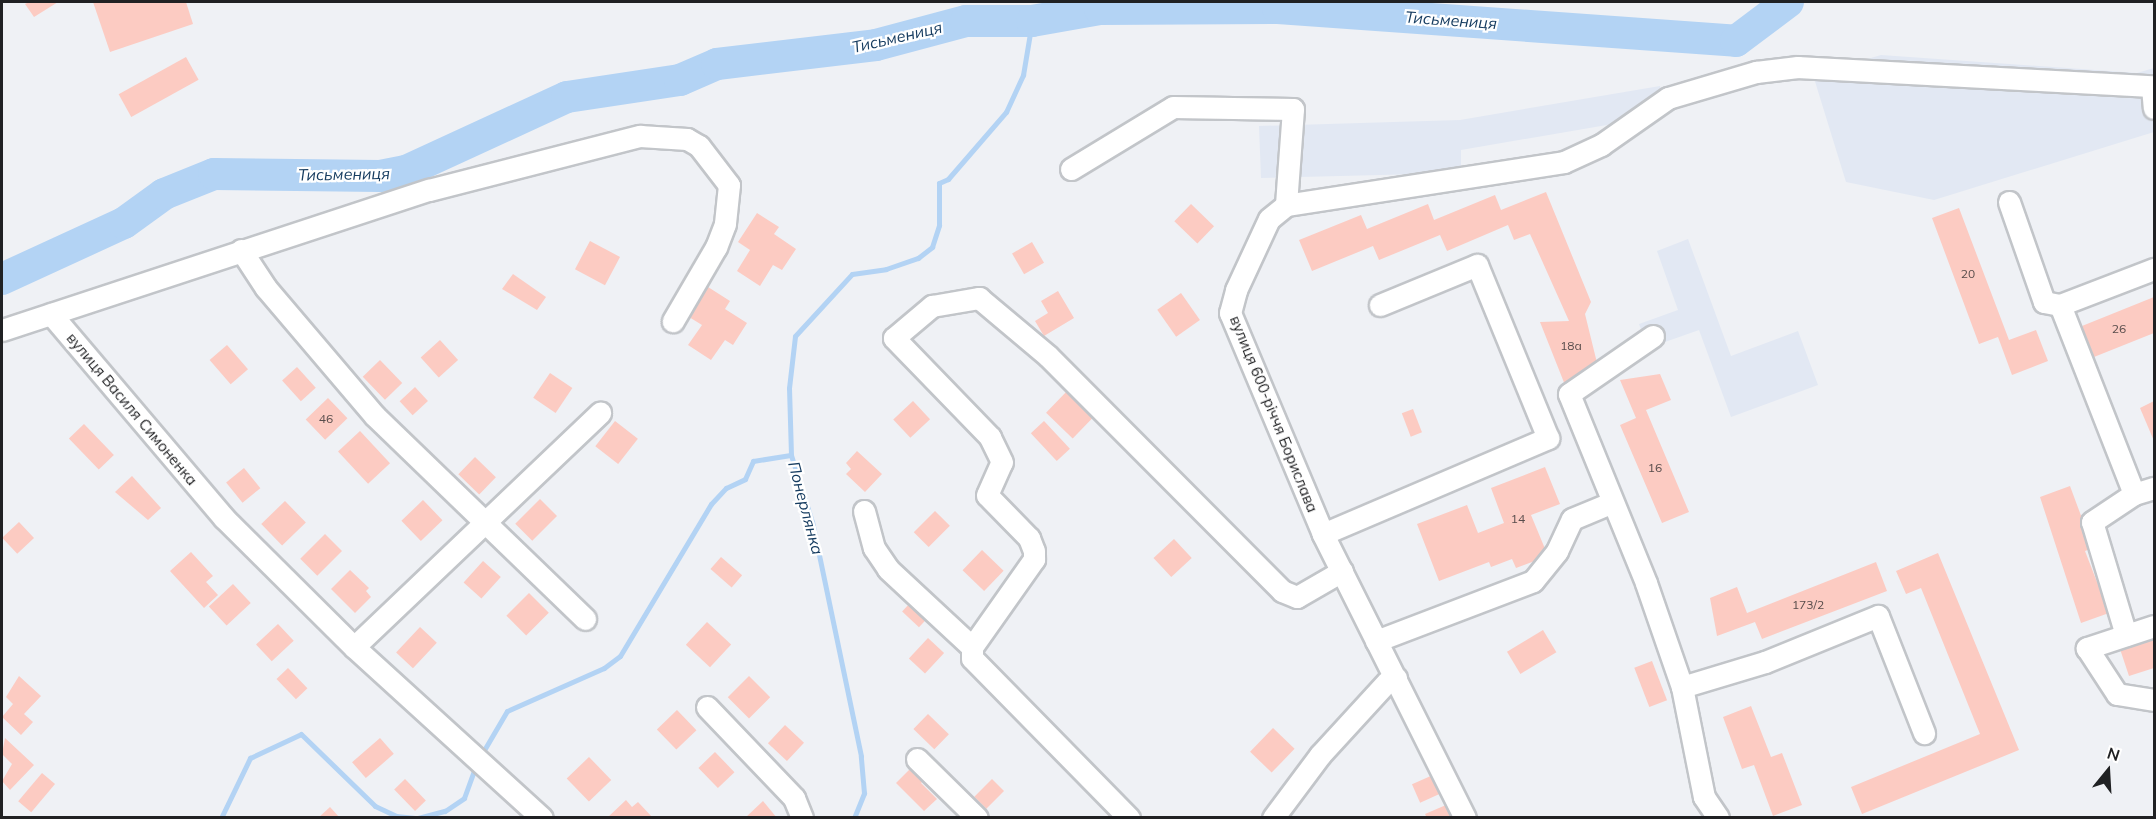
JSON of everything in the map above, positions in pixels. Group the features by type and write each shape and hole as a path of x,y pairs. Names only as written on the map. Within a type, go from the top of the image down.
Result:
{"street":[{"path":"1071,169 1173,107 1293,109 1286,205 1564,162 1601,145 1668,98 1756,72 1798,67 2154,94"},
{"path":"2,330 429,190 640,136 687,139 699,146 729,185 725,224 716,247 673,321"},
{"path":"2009,202 2044,302 2060,305 2154,269"},
{"name":"вулиця 600-річчя Борислава","path":"1286,205 1269,219 1230,313 1323,534 1465,818"},
{"path":"241,250 266,288 375,416 483,525 585,619"},
{"path":"1380,305 1477,265 1548,438"},
{"path":"1129,818 972,658 972,647 1034,560 1034,550 1029,538 987,495 1002,462 990,437 894,338 932,306 979,298 1048,356 1282,591 1297,597 1342,571"},
{"path":"2060,305 2134,494"},
{"name":"вулиця Василя Симоненка","path":"51,314 224,518 354,647 542,818"},
{"path":"1536,406 1569,394 1653,336"},
{"path":"1569,394 1580,426 1613,502 1682,687 1704,797 1718,818"},
{"path":"354,647 600,413"},
{"path":"1323,534 1580,426"},
{"path":"2126,635 2092,522 2134,494 2154,488"},
{"path":"1376,641 1533,581 1557,551 1572,519 1613,502"},
{"path":"864,510 874,548 888,569 972,647"},
{"path":"1682,687 1765,662 1878,616 1924,733"},
{"path":"2154,626 2087,648 2117,694 2154,700"},
{"path":"1273,818 1320,755 1387,682 1396,678"},
{"path":"707,707 794,798 802,818"},
{"path":"917,759 977,818"}],"shaded area":[{"path":"1881,55 2137,73 2154,68 2154,132 1934,200 1846,182 1813,75"},
{"path":"1660,86 1665,115 1461,150 1461,173 1261,178 1259,126 1460,120"},
{"path":"1688,239 1731,356 1798,331 1818,385 1731,417 1699,330 1648,348 1639,324 1678,310 1657,251"}],"building":[{"path":"58,2 34,17 25,4"},
{"path":"93,2 186,2 193,24 110,52"},
{"path":"186,57 199,80 131,117 119,94"},
{"path":"1546,192 1591,302 1585,314 1599,371 1565,385 1540,322 1569,321 1530,234 1514,240 1508,225 1447,251 1440,235 1379,260 1373,246 1312,271 1299,240 1361,215 1367,229 1428,204 1434,220 1495,195 1501,210"},
{"path":"1191,204 1214,226 1197,243 1174,221"},
{"path":"1959,208 2009,340 2036,330 2048,361 2012,375 1998,337 1979,344 1932,218"},
{"path":"757,213 779,227 774,234 796,249 782,270 773,265 760,286 737,271 750,250 738,242"},
{"path":"590,241 620,257 605,285 575,269"},
{"path":"1032,242 1044,263 1024,274 1012,254"},
{"path":"513,274 546,297 537,310 502,289"},
{"path":"708,287 730,301 725,309 747,323 733,345 725,340 711,360 688,345 702,325 689,317"},
{"path":"1058,291 1074,318 1044,336 1035,321 1048,313 1041,301"},
{"path":"1181,293 1200,320 1176,337 1157,310"},
{"path":"2154,297 2154,333 2094,357 2082,326"},
{"path":"440,340 458,360 439,377 421,357"},
{"path":"227,345 248,369 231,384 210,360"},
{"path":"380,360 402,383 385,400 363,377"},
{"path":"297,367 316,388 301,401 282,380"},
{"path":"550,373 572,388 556,413 533,398"},
{"path":"1660,374 1671,400 1646,410 1689,512 1662,523 1620,425 1636,418 1620,380"},
{"path":"415,387 428,401 413,415 400,401"},
{"path":"1069,389 1096,415 1073,438 1046,413"},
{"path":"328,398 347,418 325,440 306,420"},
{"path":"913,401 930,419 910,438 893,419"},
{"path":"2154,401 2154,441 2140,408"},
{"path":"1413,409 1422,432 1411,437 1402,413"},
{"path":"615,421 638,439 618,464 595,446"},
{"path":"1044,421 1070,449 1057,461 1031,433"},
{"path":"84,424 114,455 99,470 69,439"},
{"path":"360,431 390,463 368,484 338,451"},
{"path":"857,451 882,474 865,492 846,474 851,469 846,463"},
{"path":"475,457 496,477 479,494 458,474"},
{"path":"1545,467 1560,504 1531,515 1548,556 1516,568 1512,559 1491,567 1489,562 1439,581 1417,524 1467,505 1478,533 1504,523 1491,488"},
{"path":"244,468 260,488 242,503 226,482"},
{"path":"132,476 161,508 148,520 115,492"},
{"path":"2070,486 2093,548 2085,551 2109,613 2081,623 2040,497"},
{"path":"540,499 557,516 532,541 515,524"},
{"path":"423,500 442,520 421,541 401,521"},
{"path":"285,501 306,523 282,546 261,524"},
{"path":"935,511 950,526 929,547 914,532"},
{"path":"19,522 34,538 17,554 2,538"},
{"path":"325,534 342,551 317,576 300,559"},
{"path":"1174,539 1192,558 1171,577 1154,558"},
{"path":"982,550 1004,571 984,591 963,570"},
{"path":"191,552 213,576 206,582 218,595 204,608 170,571"},
{"path":"1938,553 2019,750 1862,814 1851,787 1980,734 1921,588 1906,594 1896,571"},
{"path":"721,557 742,575 732,587 711,569"},
{"path":"483,561 501,577 481,599 464,583"},
{"path":"1876,562 1887,591 1762,639 1755,622 1717,636 1710,598 1737,587 1747,613"},
{"path":"350,570 369,588 366,591 371,597 355,613 331,589"},
{"path":"233,584 251,603 227,626 209,607"},
{"path":"529,593 549,613 526,635 506,616"},
{"path":"911,602 928,618 919,627 902,612"},
{"path":"707,622 731,645 710,667 686,645"},
{"path":"278,624 294,641 272,661 256,644"},
{"path":"420,627 437,643 413,668 396,653"},
{"path":"1543,630 1556,652 1520,674 1507,652"},
{"path":"2154,634 2154,668 2129,676 2119,646"},
{"path":"928,638 944,653 925,673 909,658"},
{"path":"1652,661 1667,700 1649,707 1634,668"},
{"path":"288,668 307,688 296,699 276,679"},
{"path":"19,676 41,696 24,714 33,722 21,735 2,717 13,704 6,697"},
{"path":"749,676 770,697 749,718 728,697"},
{"path":"1751,706 1771,757 1782,753 1802,805 1773,816 1754,765 1742,769 1723,717"},
{"path":"677,710 696,730 676,750 657,729"},
{"path":"928,714 949,734 934,749 913,729"},
{"path":"785,725 804,743 787,761 768,743"},
{"path":"1273,728 1295,749 1272,773 1250,752"},
{"path":"5,738 34,765 10,790 2,781 12,764 2,754"},
{"path":"380,738 394,754 366,778 352,762"},
{"path":"715,752 734,772 718,788 698,768"},
{"path":"589,757 611,780 589,802 567,779"},
{"path":"913,766 926,778 921,783 937,799 924,811 896,783"},
{"path":"42,773 55,784 31,812 18,801"},
{"path":"1433,775 1441,793 1420,803 1412,784"},
{"path":"405,779 426,801 415,811 394,789"},
{"path":"992,779 1004,791 986,809 974,797"},
{"path":"626,800 632,807 638,802 653,818 607,818"},
{"path":"763,801 777,818 745,818"},
{"path":"1446,805 1452,818 1427,818 1425,814"},
{"path":"330,807 340,818 318,818"}],"waterway":[{"name":"Тисьмениця","path":"2,279 124,223 164,194 214,174 380,176 406,171 567,97 680,80 717,64 876,45 966,21 1032,21 1100,9 1278,8 1736,41 1788,2"},
{"name":"Понерлянка","path":"854,818 864,793 861,756 812,522 791,455 789,388 795,336 852,274 886,269 918,258 932,247 939,225 939,183 948,179 1006,112 1023,75 1032,21"},
{"path":"480,757 507,711 604,668 620,656 711,504 726,488 745,479 753,461 791,455"},
{"path":"221,818 250,758 301,734 375,806 396,816 415,818"},
{"path":"418,818 445,811 464,798 476,765"}]}
